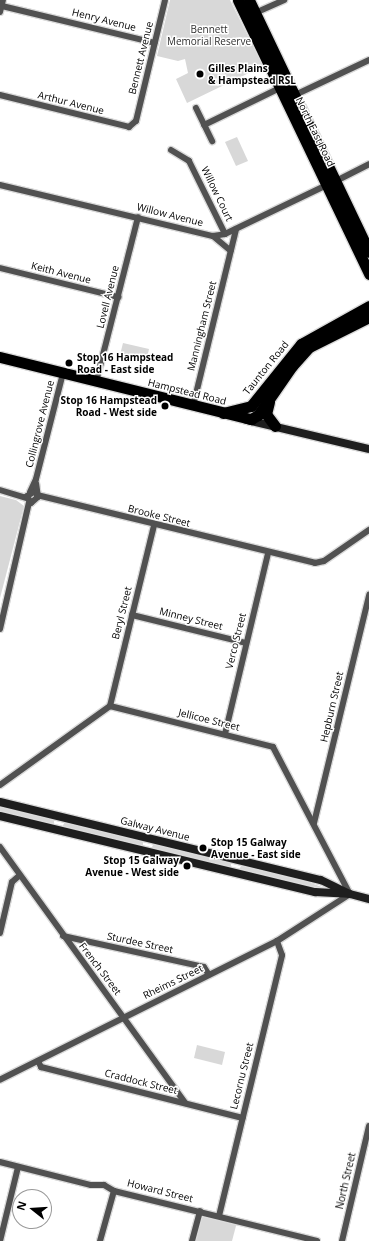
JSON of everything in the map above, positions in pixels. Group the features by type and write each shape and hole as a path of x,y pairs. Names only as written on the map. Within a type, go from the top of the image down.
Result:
{"highway":[{"name":"North East Road","path":"238,0 251,16 332,183 369,252"},
{"name":"North East Road","path":"249,0 251,16 280,88 290,97"},
{"name":"North East Road","path":"332,183 369,274"},
{"name":"Taunton Road","path":"220,413 251,406 301,344 369,306"},
{"name":"Taunton Road","path":"246,420 254,418 296,361 309,347 369,317"},
{"name":"Hampstead Road","path":"0,357 246,420"},
{"path":"270,398 266,414 275,426"}],"street":[{"name":"Bennett Avenue","path":"136,121 165,0"},
{"path":"251,16 284,0"},
{"name":"Henry Avenue","path":"2,6 155,43"},
{"path":"290,97 369,60"},
{"path":"204,125 280,88"},
{"name":"Arthur Avenue","path":"0,95 122,126 129,127 136,121"},
{"path":"196,108 212,141"},
{"name":"Willow Court","path":"170,150 189,161 225,234"},
{"name":"Willow Avenue","path":"0,185 212,236 225,234 236,229 369,164"},
{"name":"Lovell Avenue","path":"96,382 138,218"},
{"name":"Manningham Street","path":"193,406 236,229"},
{"path":"212,236 231,251"},
{"name":"Keith Avenue","path":"0,268 118,297"},
{"name":"Collingrove Avenue","path":"0,629 63,373"},
{"name":"Hampstead Road","path":"246,420 369,449"},
{"name":"Brooke Street","path":"0,490 32,497 46,498 268,553"},
{"name":"Beryl Street","path":"110,706 154,525"},
{"path":"268,553 315,563 324,561 369,530"},
{"name":"Verco Street","path":"225,734 268,553"},
{"name":"Hepburn Street","path":"314,823 369,595"},
{"name":"Minney Street","path":"132,615 246,643"},
{"path":"0,785 110,706"},
{"name":"Jellicoe Street","path":"110,706 274,746 350,894"},
{"name":"Galway Avenue","path":"0,802 321,880 350,894 369,899"},
{"name":"Galway Avenue","path":"0,816 325,894 350,894"},
{"name":"French Street","path":"0,847 19,876 185,1103"},
{"path":"0,933 12,882 19,876"},
{"name":"Rheims Street","path":"0,1080 277,941 350,894"},
{"name":"Sturdee Street","path":"63,936 204,967 209,975"},
{"name":"Lecornu Street","path":"219,1216 282,955 277,941"},
{"name":"Craddock Street","path":"38,1061 41,1067 243,1118"},
{"name":"North Street","path":"342,1241 369,1126"},
{"name":"Howard Street","path":"0,1162 91,1185 104,1185 114,1191 317,1241"},
{"path":"0,1241 18,1167"},
{"path":"100,1241 114,1191"},
{"path":"192,1241 200,1211"}],"green space":[{"name":"Bennett Memorial Reserve","path":"170,0 230,0 263,66 187,103 176,79 188,73 185,59 178,61 157,56"},
{"path":"237,137 248,161 236,166 225,142"},
{"path":"123,343 149,349 146,362 120,355"},
{"path":"0,496 16,500 24,506 0,598"},
{"path":"0,806 54,819 54,825 0,815"},
{"path":"65,822 143,840 143,847 62,827"},
{"path":"154,843 231,862 231,868 151,849"},
{"path":"242,864 298,878 327,889 310,888 239,870"},
{"path":"197,1045 225,1052 222,1065 194,1058"},
{"path":"201,1213 237,1222 232,1241 193,1241"}],"place":[{"name":"Gilles Plains & Hampstead RSL","path":"200,74"},
{"name":"Stop 16 Hampstead Road - East side","path":"69,363"},
{"name":"Stop 16 Hampstead Road - West side","path":"165,406"},
{"name":"Stop 15 Galway Avenue - East side","path":"203,848"},
{"name":"Stop 15 Galway Avenue - West side","path":"187,866"}]}
